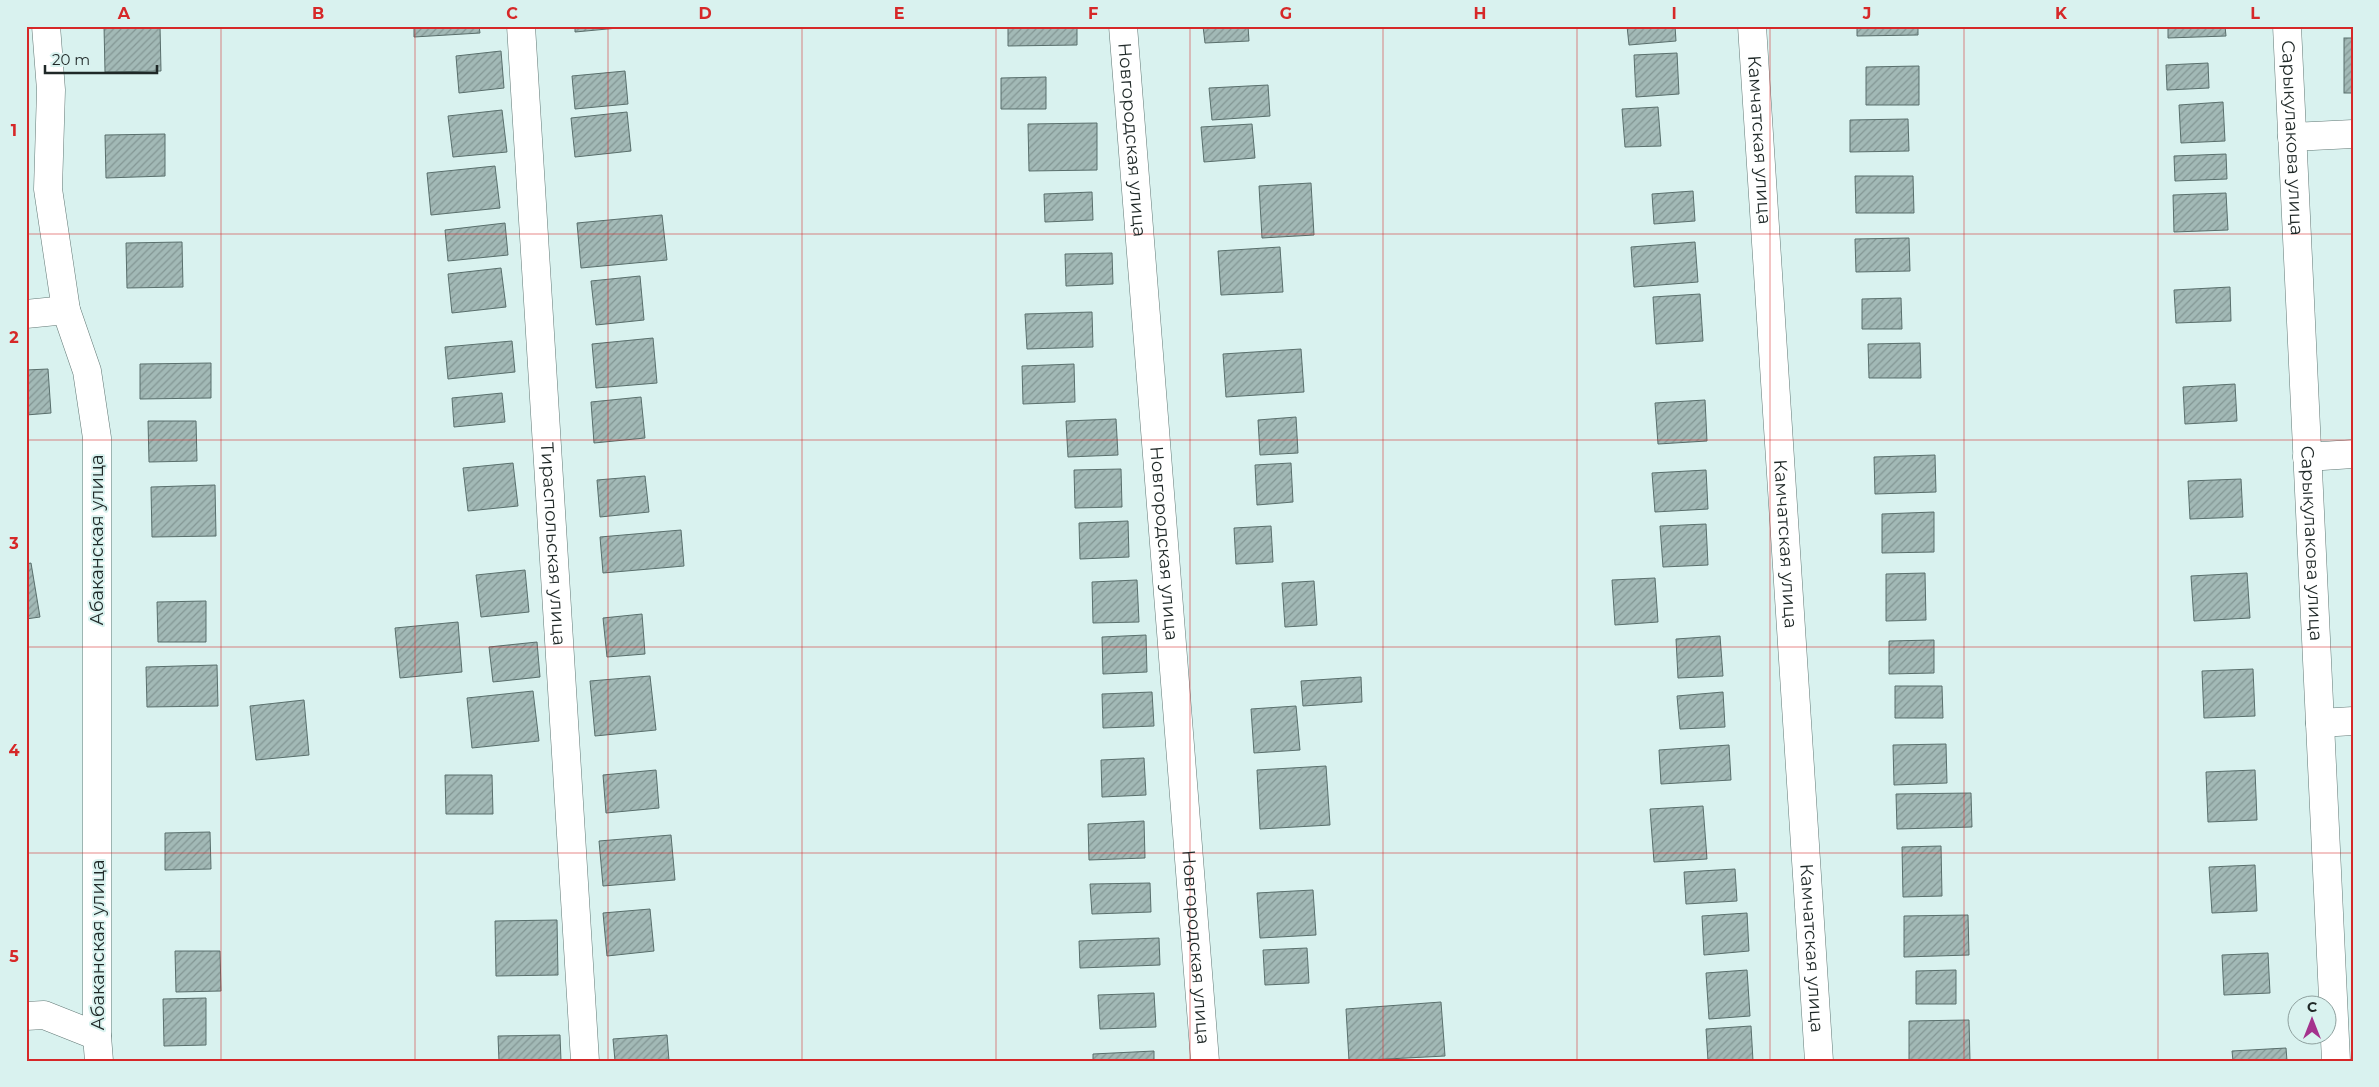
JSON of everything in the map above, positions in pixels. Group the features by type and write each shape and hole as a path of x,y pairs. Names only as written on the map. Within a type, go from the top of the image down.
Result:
{"street":[{"name":"Абаканская улица","path":"46,26 51,90 48,189 66,310 87,371 97,438 98,1048"},
{"name":"Тираспольская улица","path":"521,26 585,1061"},
{"name":"Новгородская улица","path":"1123,26 1205,1061"},
{"name":"Камчатская улица","path":"1752,26 1819,1061"},
{"name":"Сарыкулакова улица","path":"2287,26 2320,723 2343,1009 2336,1061"},
{"path":"2292,137 2353,134"},
{"path":"26,314 66,310"},
{"path":"2307,457 2353,454"},
{"path":"2320,723 2353,721"},
{"path":"26,1016 44,1016 98,1048"}],"building":[{"path":"104,26 160,26 161,71 105,72"},
{"path":"414,26 479,26 480,33 414,37"},
{"path":"575,26 618,26 618,28 575,32"},
{"path":"1008,26 1077,26 1077,45 1008,46"},
{"path":"1203,26 1248,26 1249,41 1205,43"},
{"path":"1627,26 1675,26 1676,41 1629,45"},
{"path":"1857,26 1918,26 1918,35 1857,36"},
{"path":"2168,26 2225,26 2226,36 2168,38"},
{"path":"2344,38 2353,38 2353,93 2344,93"},
{"path":"501,51 504,88 459,93 456,56"},
{"path":"1677,53 1679,94 1636,97 1634,55"},
{"path":"2208,63 2209,88 2167,90 2166,65"},
{"path":"1919,66 1919,105 1866,105 1866,67"},
{"path":"625,71 628,104 575,109 572,76"},
{"path":"1046,77 1046,109 1001,109 1001,78"},
{"path":"1268,85 1270,116 1212,120 1209,88"},
{"path":"2223,102 2225,141 2181,143 2179,105"},
{"path":"1658,107 1661,146 1625,147 1622,109"},
{"path":"502,110 507,152 453,157 448,116"},
{"path":"627,112 631,151 575,157 571,118"},
{"path":"1908,119 1909,151 1850,152 1850,120"},
{"path":"1097,123 1097,170 1029,171 1028,124"},
{"path":"1252,124 1255,158 1204,162 1201,127"},
{"path":"165,134 165,176 106,178 105,135"},
{"path":"2226,154 2227,179 2175,181 2174,156"},
{"path":"495,166 500,208 431,215 427,173"},
{"path":"1855,176 1913,176 1914,213 1856,213"},
{"path":"1311,183 1314,235 1262,238 1259,186"},
{"path":"1693,191 1695,221 1654,224 1652,194"},
{"path":"1092,192 1093,220 1045,222 1044,194"},
{"path":"2226,193 2228,230 2174,232 2173,195"},
{"path":"662,215 667,260 581,268 577,223"},
{"path":"505,223 508,255 448,261 445,230"},
{"path":"1909,238 1910,271 1856,272 1855,239"},
{"path":"182,242 183,287 127,288 126,243"},
{"path":"1695,242 1698,282 1634,287 1631,247"},
{"path":"1280,247 1283,292 1221,295 1218,251"},
{"path":"1112,253 1113,284 1066,286 1065,254"},
{"path":"501,268 506,307 452,313 448,274"},
{"path":"640,276 644,320 596,325 591,281"},
{"path":"2230,287 2231,321 2176,323 2174,290"},
{"path":"1700,294 1703,341 1656,344 1653,297"},
{"path":"1901,298 1902,329 1862,329 1862,299"},
{"path":"1092,312 1093,347 1027,349 1025,314"},
{"path":"653,338 657,383 596,388 592,344"},
{"path":"512,341 515,372 448,379 445,347"},
{"path":"1920,343 1921,378 1869,378 1868,344"},
{"path":"1301,349 1304,392 1226,397 1223,354"},
{"path":"211,363 211,398 140,399 140,364"},
{"path":"1074,364 1075,402 1023,404 1022,366"},
{"path":"48,369 51,413 26,415 26,370"},
{"path":"2235,384 2237,421 2185,424 2183,387"},
{"path":"502,393 505,422 454,427 452,398"},
{"path":"641,397 645,438 594,443 591,402"},
{"path":"1705,400 1707,441 1658,444 1655,403"},
{"path":"1296,417 1298,453 1260,455 1258,420"},
{"path":"1116,419 1118,455 1068,457 1066,421"},
{"path":"148,421 196,421 197,461 149,462"},
{"path":"1935,455 1936,492 1875,494 1874,457"},
{"path":"513,463 518,506 468,511 463,468"},
{"path":"1291,463 1293,502 1257,505 1255,465"},
{"path":"1121,469 1122,507 1075,508 1074,470"},
{"path":"1706,470 1708,509 1655,512 1652,473"},
{"path":"645,476 649,512 600,517 597,480"},
{"path":"2241,479 2243,517 2190,519 2188,481"},
{"path":"215,485 216,536 152,537 151,487"},
{"path":"1934,512 1934,552 1882,553 1882,514"},
{"path":"1128,521 1129,557 1080,559 1079,523"},
{"path":"1706,524 1708,565 1663,567 1660,526"},
{"path":"1271,526 1273,562 1236,564 1234,528"},
{"path":"681,530 684,566 603,573 600,537"},
{"path":"31,563 40,617 26,619 26,564"},
{"path":"525,570 529,612 481,617 476,575"},
{"path":"1925,573 1926,620 1886,621 1886,574"},
{"path":"2247,573 2250,618 2194,621 2191,576"},
{"path":"1655,578 1658,622 1615,625 1612,580"},
{"path":"1137,580 1139,622 1093,623 1092,582"},
{"path":"1314,581 1317,625 1285,627 1282,583"},
{"path":"206,601 206,642 158,642 157,602"},
{"path":"642,614 645,654 607,657 603,618"},
{"path":"458,622 462,672 400,678 395,628"},
{"path":"1146,635 1147,672 1103,674 1102,637"},
{"path":"1720,636 1723,676 1678,678 1676,639"},
{"path":"1934,640 1934,673 1889,674 1889,641"},
{"path":"537,642 540,677 493,682 489,647"},
{"path":"217,665 218,706 147,707 146,667"},
{"path":"2253,669 2255,716 2204,718 2202,671"},
{"path":"650,676 656,730 595,736 590,681"},
{"path":"1361,677 1362,702 1303,706 1301,681"},
{"path":"1895,686 1942,686 1943,718 1895,718"},
{"path":"533,691 539,741 472,748 467,698"},
{"path":"1152,692 1154,726 1103,728 1102,694"},
{"path":"1723,692 1725,727 1680,729 1677,696"},
{"path":"304,700 309,755 256,760 250,706"},
{"path":"1296,706 1300,750 1254,753 1251,709"},
{"path":"1946,744 1947,783 1894,785 1893,745"},
{"path":"1729,745 1731,780 1661,784 1659,750"},
{"path":"1144,758 1146,795 1102,797 1101,760"},
{"path":"1326,766 1330,825 1260,829 1257,770"},
{"path":"656,770 659,808 606,813 603,775"},
{"path":"2255,770 2257,820 2208,822 2206,772"},
{"path":"445,775 492,775 493,814 446,814"},
{"path":"1971,793 1972,827 1897,829 1896,794"},
{"path":"1703,806 1707,859 1654,862 1650,809"},
{"path":"1144,821 1145,858 1089,860 1088,824"},
{"path":"210,832 211,869 165,870 165,833"},
{"path":"671,835 675,880 603,886 599,841"},
{"path":"1941,846 1942,896 1903,897 1902,847"},
{"path":"2255,865 2257,911 2212,913 2209,867"},
{"path":"1735,869 1737,901 1686,904 1684,872"},
{"path":"1150,883 1151,912 1092,914 1090,884"},
{"path":"1313,890 1316,935 1260,938 1257,893"},
{"path":"650,909 654,951 607,956 603,913"},
{"path":"1747,913 1749,951 1704,955 1702,916"},
{"path":"1968,915 1969,955 1904,957 1904,916"},
{"path":"557,920 558,975 496,976 495,921"},
{"path":"1159,938 1160,965 1080,968 1079,941"},
{"path":"1307,948 1309,983 1265,985 1263,950"},
{"path":"175,951 220,951 221,991 176,992"},
{"path":"2268,953 2270,993 2224,995 2222,955"},
{"path":"1747,970 1750,1016 1709,1019 1706,973"},
{"path":"1956,970 1956,1004 1916,1004 1916,971"},
{"path":"1154,993 1156,1027 1100,1029 1098,995"},
{"path":"206,998 206,1045 164,1046 163,999"},
{"path":"1441,1002 1445,1056 1349,1061 1346,1009"},
{"path":"1969,1020 1970,1061 1909,1061 1909,1021"},
{"path":"1751,1026 1753,1061 1708,1061 1706,1029"},
{"path":"560,1035 561,1061 499,1061 498,1036"},
{"path":"667,1035 669,1061 615,1061 613,1039"},
{"path":"2286,1048 2287,1061 2233,1061 2232,1051"},
{"path":"1154,1051 1154,1061 1093,1061 1093,1054"}]}
